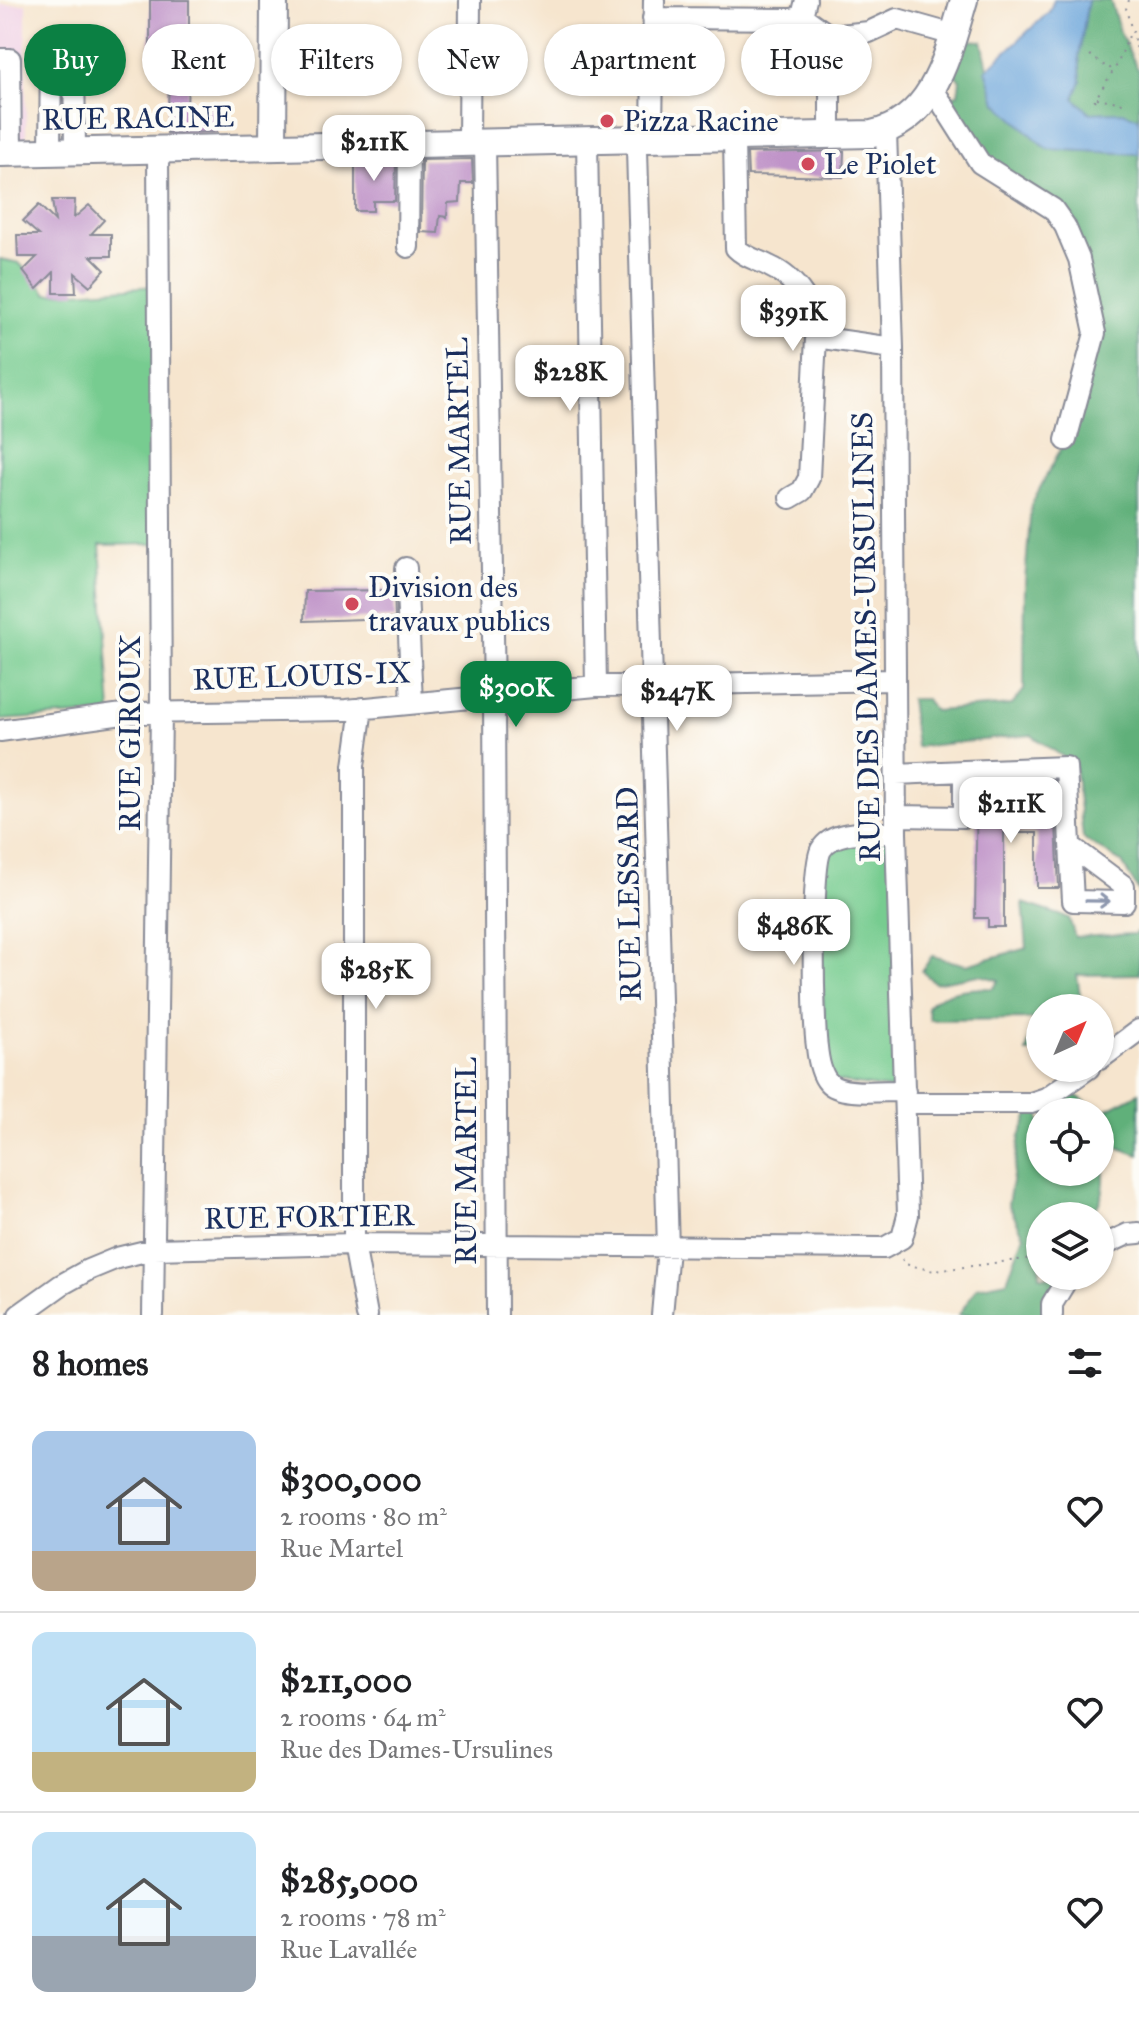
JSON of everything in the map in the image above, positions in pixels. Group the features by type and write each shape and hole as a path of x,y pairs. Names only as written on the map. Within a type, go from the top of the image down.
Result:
{"main road":[{"path":"273,146 274,0"},
{"path":"886,131 909,117 933,89 964,0"},
{"name":"RUE RACINE","path":"5,153 646,138 830,137 886,131"}],"street":[{"name":"RUE MARTEL","path":"470,0 494,695 497,1315"},
{"path":"653,9 804,8 819,24"},
{"name":"RUE LESSARD","path":"653,9 652,129 637,149 668,1249 662,1315"},
{"path":"872,31 897,19 954,35"},
{"path":"0,59 10,59 5,153"},
{"path":"933,89 980,163 1053,209 1065,226 1079,259 1090,294 1095,333 1066,440"},
{"path":"830,96 830,137"},
{"name":"RUE DES DAMES-URSULINES","path":"886,131 893,348 896,824 908,1215 897,1242"},
{"path":"734,138 736,248 746,257 772,266 789,279 813,310 816,337 809,478 802,491 790,498"},
{"path":"587,140 596,686"},
{"path":"408,247 409,144"},
{"name":"RUE GIROUX","path":"153,1315 161,711 158,151"},
{"path":"816,337 893,348"},
{"path":"406,568 412,703"},
{"name":"RUE LOUIS-IX","path":"0,731 161,711 362,708 596,686 894,680"},
{"path":"362,708 354,766 354,1244 367,1315"},
{"path":"896,774 1066,767 1072,847"},
{"path":"964,771 964,817 896,824 844,835 830,840 822,849 816,882 816,1046 827,1080 838,1090 905,1097 1031,1103 1046,1098 1069,1082"},
{"path":"1114,1049 1139,1030"},
{"path":"1114,1240 1139,1233"},
{"name":"RUE FORTIER","path":"19,1315 88,1270 117,1258 154,1249 354,1244 668,1249 884,1248 897,1242"},
{"path":"1052,1315 1052,1304 1060,1290"}],"path":[{"path":"1129,0 1126,9 1139,57"},
{"path":"1131,31 1139,36"},
{"path":"1123,103 1116,100 1113,104 1095,99 1117,65 1131,31"},
{"path":"1090,55 1109,69 1114,63 1117,65"},
{"path":"897,1242 905,1264 934,1271 1026,1259"}],"shaded area":[{"path":"26,4 26,153 0,153 0,5"}],"green space":[{"path":"1088,0 1110,0 1121,35 1139,71 1139,118 1123,112 1090,113 1074,98 1081,81 1079,56"},
{"path":"961,40 982,41 996,102 1047,149 1139,154 1139,892 1122,863 1083,838 1075,765 1031,735 916,747 910,699 926,699 934,711 1012,705 1024,690 1025,582 1031,505 1066,439 1095,333 1066,228 999,175 945,99 958,94 960,80 953,73"},
{"path":"0,259 19,263 48,294 155,286 159,544 100,545 111,713 0,720"},
{"path":"896,833 905,1091 827,1080 817,865 822,849"},
{"path":"1023,903 1069,918 1075,937 1134,934 1139,930 1139,974 1077,975 1080,994 1026,994 1026,1019 930,1020 927,1007 941,996 966,989 993,988 999,980 979,975 935,983 922,971 932,956 966,965 1027,948"},
{"path":"1072,1093 1080,1098 1059,1098"},
{"path":"1139,1093 1139,1155 1114,1146 1114,1106"},
{"path":"1026,1122 1026,1186 1103,1186 1100,1201 1026,1202 1026,1290 1055,1290 1047,1315 959,1315 977,1287 1007,1281 1024,1235 1008,1204 1020,1136"}],"water":[{"path":"1054,0 1088,0 1079,56 1081,81 1074,98 1090,113 1123,112 1139,118 1139,154 1047,149 996,102 986,70 1049,12"}],"building":[{"path":"150,0 189,0 189,24 150,24"},
{"path":"168,96 187,96 187,106 217,108 217,132 167,133"},
{"path":"844,151 843,177 748,175 747,153"},
{"path":"472,159 473,183 461,183 460,202 448,203 447,217 440,216 438,233 421,232 422,160"},
{"path":"396,160 395,201 373,201 373,211 355,211 355,161"},
{"path":"52,200 75,200 74,218 89,205 104,220 91,234 111,234 111,256 91,256 105,270 90,286 75,273 76,293 54,293 54,272 37,289 23,271 37,257 18,257 17,235 39,235 23,221 39,205 55,221"},
{"name":"Division des travaux publics","path":"394,590 395,618 304,621 305,591"},
{"path":"1054,780 1059,888 1037,888 1037,833 1004,833 1004,927 988,927 988,918 975,918 977,784 1002,783 1002,807 1037,807 1036,781"}],"place":[{"name":"Pizza Racine","path":"607,121"},
{"name":"Le Piolet","path":"808,164"},
{"name":"Division des travaux publics","path":"352,604"}]}
